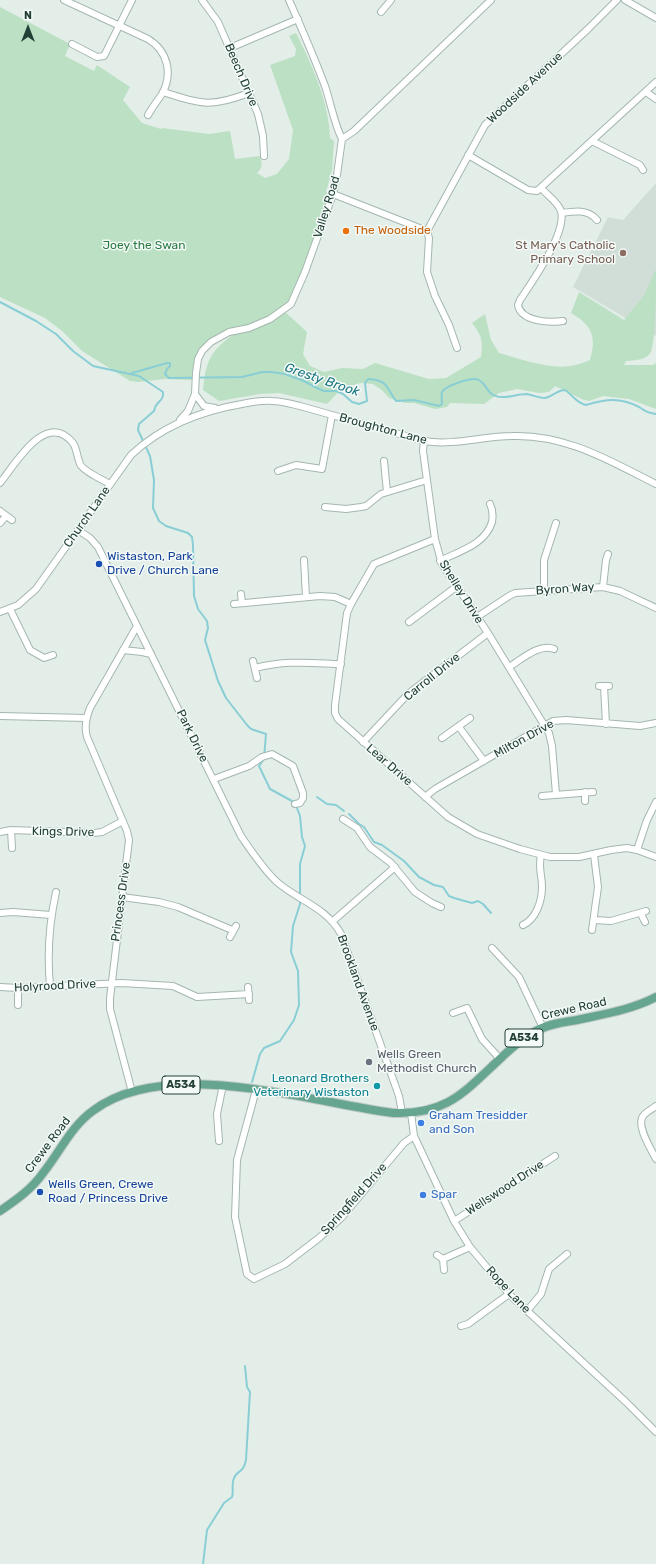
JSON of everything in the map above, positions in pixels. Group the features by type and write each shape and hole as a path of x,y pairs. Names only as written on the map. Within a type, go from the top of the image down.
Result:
{"main road":[{"name":"Crewe Road","path":"0,1211 34,1184 43,1174 70,1134 86,1116 104,1103 132,1092 172,1086 223,1085 378,1111 406,1113 433,1110 457,1098 523,1038 543,1028 624,1010 655,999"}],"street":[{"path":"64,0 153,42 163,53 168,70 163,92 148,115"},
{"path":"72,44 97,57 102,56 132,0"},
{"name":"Beech Drive","path":"202,0 215,17 230,48 262,126 264,156"},
{"path":"289,0 314,55 342,139 354,131 491,0"},
{"path":"381,12 391,0"},
{"name":"Woodside Avenue","path":"427,231 480,130 573,43 616,0"},
{"path":"629,1 656,18"},
{"path":"230,48 298,19"},
{"path":"468,155 534,192 541,188 656,82"},
{"path":"163,92 191,101 206,103 226,101 248,92"},
{"path":"646,92 656,99"},
{"name":"Valley Road","path":"176,423 188,411 195,394 198,359 202,351 211,342 229,332 249,328 270,319 291,304 305,272 333,194 342,139"},
{"path":"592,141 640,165 643,170"},
{"path":"541,188 557,204 562,213 562,220 552,247 536,277 518,305 522,312 541,322 563,321"},
{"path":"333,194 427,231 429,238 427,272 435,296 449,325 457,348"},
{"path":"562,213 587,212 597,220"},
{"path":"195,394 204,406 216,409"},
{"name":"Broughton Lane","path":"176,423 216,409 259,401 272,401 300,406 424,442 443,443 513,436 548,438 589,451 656,484"},
{"path":"278,471 296,465 322,469 332,415"},
{"name":"Church Lane","path":"0,612 10,609 24,601 36,589 131,455 150,439 176,423"},
{"path":"0,482 38,437 52,433 66,437 75,446 80,464 110,484"},
{"name":"Shelley Drive","path":"424,442 423,451 435,539 440,561 488,634 549,733 552,746 556,794"},
{"path":"384,461 388,470 387,492"},
{"path":"325,506 337,505 352,509 366,506 378,496 387,492 427,480"},
{"path":"440,561 478,543 484,538 493,518 493,506"},
{"path":"0,511 12,520"},
{"path":"0,523 6,516"},
{"path":"544,591 544,560 556,523"},
{"name":"Park Drive","path":"78,530 90,538 98,547 241,836 262,865 277,882 306,900 333,921"},
{"name":"Lear Drive","path":"435,539 374,564 351,604 347,613 335,704 336,716 425,797 448,817 465,829 486,838 541,856 570,858 622,848 637,850 656,857"},
{"path":"603,586 608,554"},
{"path":"304,560 306,597"},
{"path":"409,622 456,586"},
{"name":"Byron Way","path":"477,617 511,595 603,586 620,591 655,606"},
{"path":"241,594 242,603"},
{"path":"234,604 306,597 334,597 351,604"},
{"path":"10,609 30,650 44,658 53,655"},
{"path":"0,716 86,718 90,708 136,626"},
{"name":"Carroll Drive","path":"363,742 408,694 488,634"},
{"path":"508,667 537,650 547,648 554,649"},
{"path":"123,650 150,654"},
{"path":"254,661 257,678"},
{"path":"255,668 288,662 341,664"},
{"path":"604,686 606,724"},
{"name":"Princess Drive","path":"86,718 85,728 87,737 128,835 129,845 111,983 110,1009 132,1092"},
{"path":"442,738 470,718"},
{"name":"Milton Drive","path":"425,797 435,789 553,721 561,720 640,726 656,723"},
{"path":"459,726 484,761"},
{"path":"214,779 249,766 265,756 272,754 293,766 303,793 303,798 300,803 295,804"},
{"path":"585,792 585,802"},
{"path":"542,796 594,792"},
{"path":"637,850 652,816 656,802"},
{"path":"343,819 352,824 370,847 395,867 415,892 441,907"},
{"name":"Kings Drive","path":"0,832 11,830 94,833 102,832 123,821"},
{"path":"11,830 12,848"},
{"path":"592,930 598,887 594,854"},
{"path":"527,925 534,917 541,893 539,867 541,856"},
{"path":"333,921 395,867"},
{"path":"50,986 48,947 51,915 56,892"},
{"path":"122,897 154,901 178,907 233,931"},
{"path":"0,913 13,912 51,915"},
{"path":"594,920 611,921 644,912 645,922"},
{"name":"Brookland Avenue","path":"333,921 341,934 406,1113"},
{"path":"492,948 519,977 543,1028"},
{"name":"Holyrood Drive","path":"0,988 111,983 173,986 197,997 249,994"},
{"path":"18,988 18,1005"},
{"path":"453,1014 467,1008 482,1039 500,1059"},
{"path":"219,1141 217,1114 223,1085"},
{"name":"Springfield Drive","path":"256,1090 237,1160 235,1217 247,1274 254,1279 285,1264 319,1238 342,1217 404,1143 414,1136"},
{"path":"656,1106 643,1116 641,1125 656,1159"},
{"name":"Rope Lane","path":"406,1113 414,1136 454,1221 470,1247 509,1294 626,1402 656,1432"},
{"name":"Wellswood Drive","path":"454,1221 555,1156"},
{"path":"443,1259 470,1247"},
{"path":"527,1311 541,1294 549,1269 566,1254"},
{"path":"437,1255 443,1259"},
{"path":"443,1259 444,1270"},
{"path":"461,1326 468,1324 509,1294"}],"shaded area":[{"name":"St Mary's Catholic Primary School","path":"656,183 656,336 573,287 608,217 623,220"}],"green space":[{"name":"Joey the Swan","path":"0,7 70,44 65,56 94,71 97,65 130,87 123,100 142,123 161,129 209,134 230,131 235,159 260,156 262,165 257,173 265,178 277,174 289,159 293,130 270,65 295,56 296,49 289,36 296,33 319,84 327,111 330,138 334,141 332,170 326,192 333,194 305,272 284,311 307,332 303,354 310,366 324,372 342,368 363,369 375,363 429,379 446,378 481,357 481,339 472,323 485,314 491,340 499,353 547,365 566,366 579,364 590,360 593,338 584,322 571,313 579,292 624,320 643,297 656,269 655,324 651,352 643,359 626,361 624,365 653,365 656,363 656,409 629,399 603,396 589,401 584,400 555,386 549,392 539,393 517,389 499,393 484,404 450,403 447,407 435,409 389,398 383,391 373,384 361,383 342,388 327,404 279,393 260,394 219,401 203,390 204,379 208,363 215,351 235,333 229,332 202,351 193,380 165,379 138,382 130,381 82,351 61,330 45,318 0,297"}],"waterway":[{"path":"0,302 36,321 56,334 73,351 93,366 139,376 163,392 162,398 156,405 154,411 139,424 138,430 150,456 154,480 153,508 159,521 166,526 188,533 192,537 194,596 198,609 207,621 208,628 205,640 218,681 226,698 247,725 251,729 266,734 264,759 259,766 270,789 292,801 297,808 300,816 302,837 305,846 300,864 300,895"},
{"name":"Gresty Brook","path":"132,373 167,363 170,363 170,366 165,374 169,378 242,377 262,372 271,372 285,374 324,391 336,391 343,394 352,402 359,404 367,401 365,383 368,379 379,381 386,385 396,401 414,400 439,406 442,404 442,392 448,387 459,382 476,379 482,382 491,393 497,397 527,394 545,398 559,391 565,390 577,401 586,405 600,401 619,400 632,404 647,412 656,414"},
{"path":"317,797 327,804 336,805 344,811"},
{"path":"349,814 364,827 374,842 382,845 404,861 419,877 434,885 443,887 449,896 472,903 478,901 491,913"},
{"path":"252,1082 260,1054 264,1048 280,1041 294,1020 299,1005 298,971 291,952 293,926 300,900"},
{"path":"203,1564 207,1530 224,1503 232,1497 234,1478 242,1469 246,1460 250,1392 247,1387 245,1366"}],"place":[{"name":"The Woodside","path":"346,231"},
{"name":"St Mary's Catholic Primary School","path":"623,253"},
{"name":"Wistaston, Park Drive / Church Lane","path":"99,564"},
{"name":"Wells Green Methodist Church","path":"369,1062"},
{"name":"Leonard Brothers Veterinary Wistaston","path":"377,1086"},
{"name":"Graham Tresidder and Son","path":"421,1123"},
{"name":"Wells Green, Crewe Road / Princess Drive","path":"40,1192"},
{"name":"Spar","path":"423,1195"}]}
